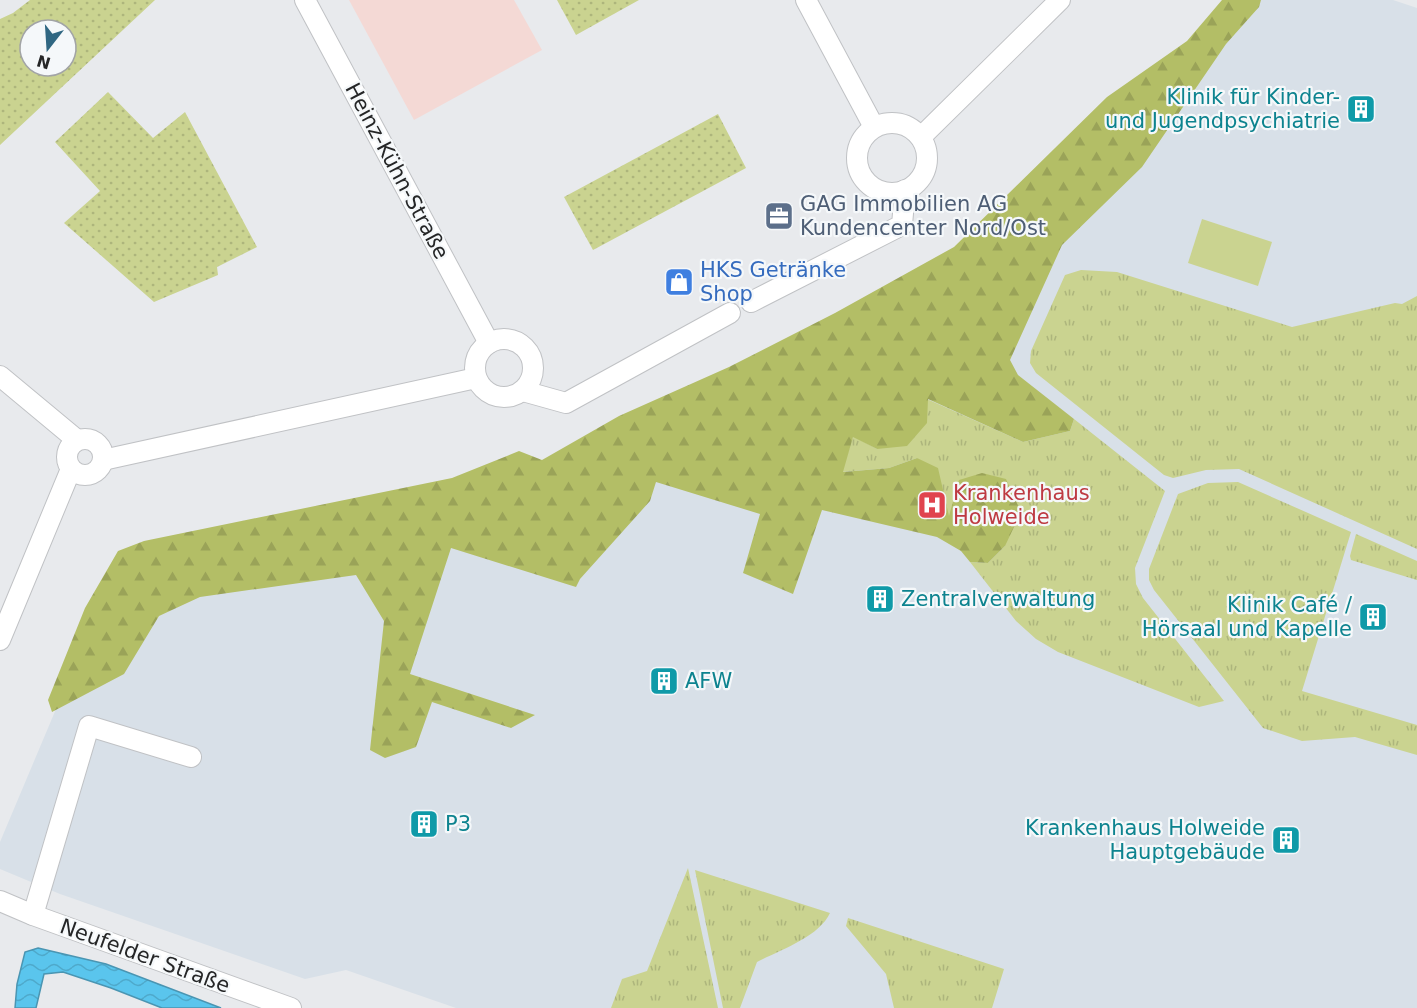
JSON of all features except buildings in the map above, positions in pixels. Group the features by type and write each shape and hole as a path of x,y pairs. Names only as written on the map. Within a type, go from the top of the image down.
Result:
{"street":[{"name":"Heinz-Kühn-Straße","path":"304,0 489,343"},
{"path":"806,0 874,127"},
{"path":"921,137 1060,0"},
{"path":"894,122 905,124 921,137 928,157 922,177 914,185 894,193 882,192 863,178 856,156 865,134 874,127 894,122"},
{"path":"751,302 902,225 905,190"},
{"path":"523,391 566,403 730,313"},
{"path":"499,339 510,339 521,344 533,361 534,372 530,383 513,397 502,398 491,394 476,378 474,368 476,358 489,343 499,339"},
{"path":"0,376 77,440"},
{"path":"103,460 476,378"},
{"path":"88,439 101,448 103,460 99,469 90,474 80,475 71,470 67,454 72,443 88,439"},
{"path":"0,640 71,470"},
{"name":"Neufelder Straße","path":"33,915 89,726 191,757"},
{"name":"Neufelder Straße","path":"0,901 291,1008"}],"shaded area":[{"path":"349,0 514,0 542,50 414,120"},
{"name":"Krankenhaus Holweide","path":"1225,0 1393,0 1417,8 1417,1008 456,1008 346,970 305,979 60,894 0,869 0,842 115,569 638,437 987,229 1189,42"}],"green space":[{"path":"30,0 155,0 78,72 78,18 18,18 18,78 72,78 0,145 0,19 13,13"},
{"path":"557,0 639,0 576,35"},
{"path":"1222,0 1261,0 1259,7 1226,44 1142,167 1062,245 1010,360 1018,375 1074,419 1070,431 1023,442 928,399 927,423 907,446 877,449 853,437 843,472 889,468 917,458 938,468 949,516 959,480 982,473 1006,479 1021,512 1005,546 988,563 970,562 961,551 937,537 822,510 793,594 743,573 760,514 656,482 650,501 580,579 576,587 451,548 410,674 535,715 511,728 432,702 416,747 385,758 370,750 384,621 356,575 200,597 159,616 124,674 52,712 48,700 85,608 118,551 144,541 452,478 519,451 542,460 619,416 729,367 835,313 954,247 1107,97 1187,41"},
{"path":"108,92 153,138 185,112 257,247 217,267 218,275 154,302 64,223 100,191 55,142"},
{"path":"718,114 746,168 593,250 564,197"},
{"path":"1202,219 1272,242 1258,286 1188,263"},
{"path":"1081,270 1117,272 1292,327 1395,303 1402,304 1417,296 1417,549 1239,469 1206,470 1173,478 1164,475 1036,373 1030,363 1031,351 1065,275"},
{"path":"927,399 1023,442 1070,431 1074,419 1165,491 1135,568 1136,584 1143,598 1224,701 1199,707 1058,652 1036,639 1016,621 970,562 988,563 1005,546 949,517 917,458 889,468 842,472 853,436 877,449"},
{"path":"1238,482 1351,532 1302,691 1417,725 1417,755 1355,737 1302,741 1263,728 1154,590 1149,580 1149,569 1178,494 1208,483"},
{"path":"1356,534 1417,561 1417,580 1351,560"},
{"path":"688,868 718,1008 611,1008 622,979 647,971"},
{"path":"695,870 830,913 825,922 808,936 757,962 740,1008 723,1008"},
{"path":"848,918 1004,969 992,1008 894,1008 886,974 846,926"}],"water":[{"path":"38,948 106,964 221,1008 162,1008 63,972 44,974 36,1008 15,1008 17,984 25,952"}],"place":[{"name":"Klinik für Kinder- und Jugendpsychiatrie","path":"1361,109"},
{"name":"GAG Immobilien AG Kundencenter Nord/Ost","path":"779,216"},
{"name":"HKS Getränke Shop","path":"679,282"},
{"name":"Krankenhaus Holweide","path":"932,505"},
{"name":"Zentralverwaltung","path":"880,599"},
{"name":"Klinik Café / Hörsaal und Kapelle","path":"1373,617"},
{"name":"AFW","path":"664,681"},
{"name":"P3","path":"424,824"},
{"name":"Krankenhaus Holweide Hauptgebäude","path":"1286,840"}]}
